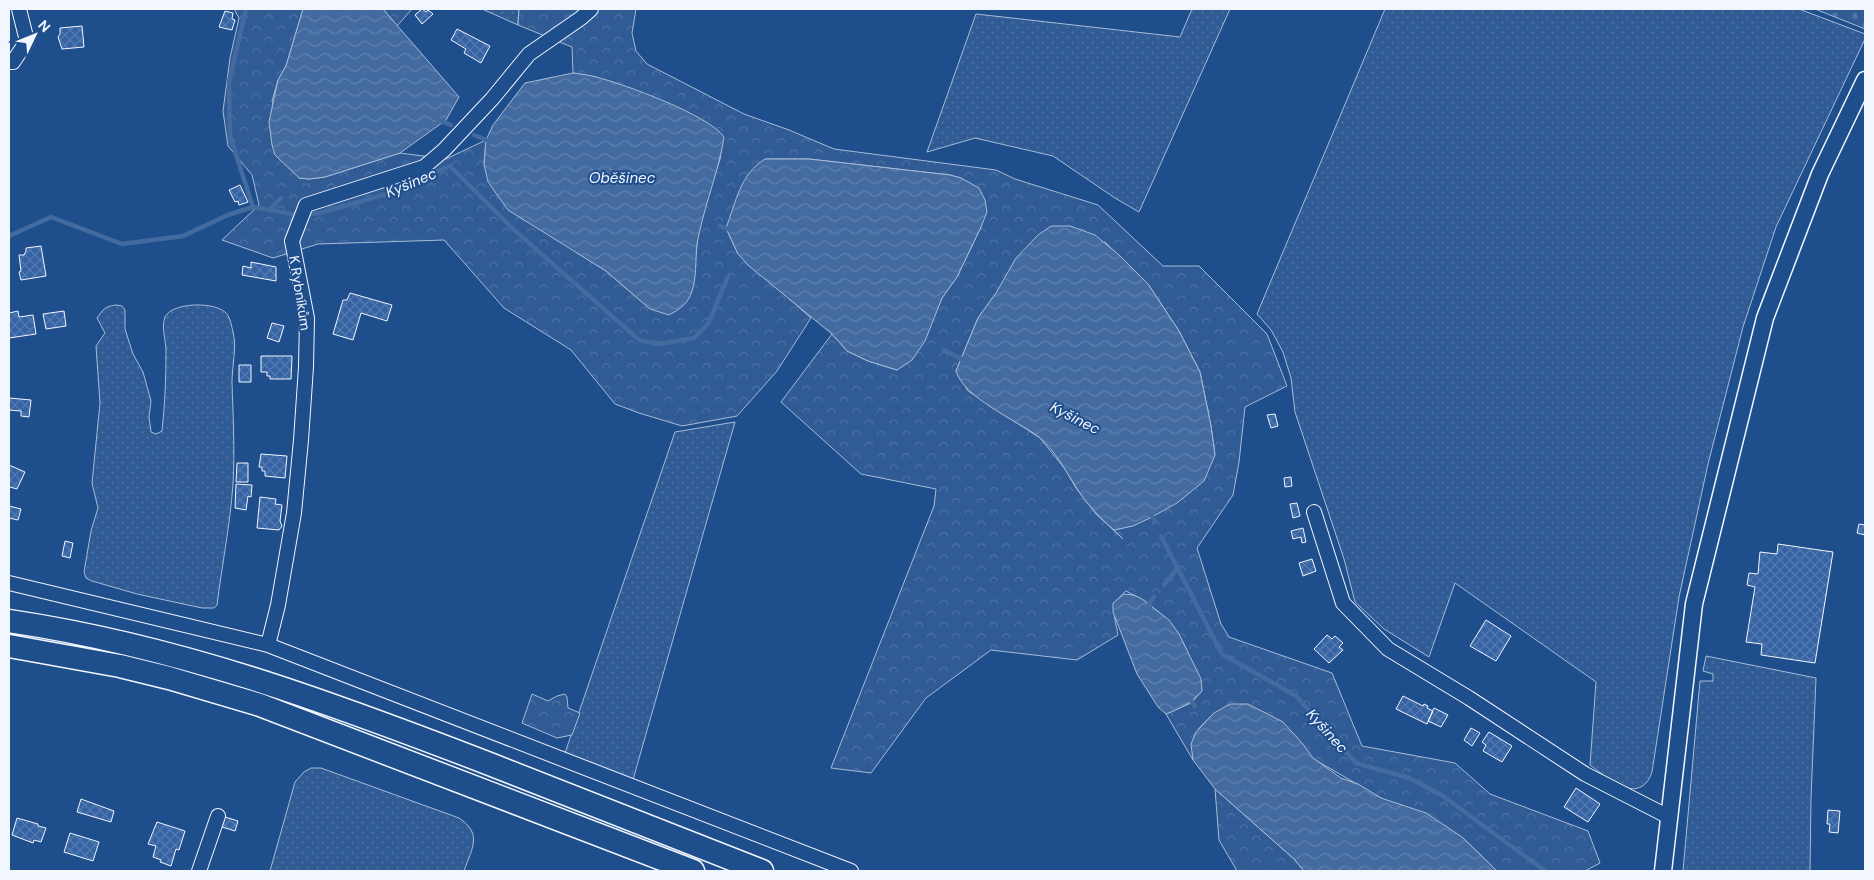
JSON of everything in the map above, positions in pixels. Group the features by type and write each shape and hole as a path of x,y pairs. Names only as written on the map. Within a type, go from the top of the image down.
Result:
{"highway":[{"path":"9,621 76,632 162,651 298,692 762,871"},
{"path":"9,646 120,666 169,678 260,705 693,871"}],"street":[{"path":"9,62 13,62 27,41 19,9"},
{"name":"K Rybníkům","path":"268,645 278,605 294,513 305,386 307,318 292,241 306,206 424,167 444,150 492,99 529,54 591,9"},
{"path":"1663,871 1694,604 1765,318 1820,174 1865,80"},
{"path":"1314,512 1343,603 1388,649 1469,698 1585,774 1669,817"},
{"path":"9,583 268,645 852,871"},
{"path":"199,871 218,816"}],"green space":[{"path":"234,9 303,9 286,66 278,80 272,101 299,178 325,177 400,153 446,159 486,140 484,164 576,252 606,271 650,309 692,291 698,235 721,156 596,77 573,73 572,47 518,25 519,9 636,9 632,33 636,51 647,64 744,114 834,149 996,170 1015,179 1098,205 1163,266 1199,266 1267,334 1287,386 1245,407 1233,495 1197,548 1221,624 1229,637 1332,673 1362,746 1455,763 1490,794 1588,831 1600,863 1585,871 1497,871 1462,837 1381,798 1312,758 1302,743 1214,713 1199,729 1194,738 1192,744 1193,760 1166,714 1191,703 1202,691 1190,658 1177,632 1168,621 1143,601 1126,591 1117,601 1114,611 1118,635 1077,660 991,650 926,698 871,773 831,768 934,506 936,489 861,474 781,402 832,334 847,351 868,361 897,370 932,321 942,298 957,277 981,227 961,178 950,175 809,159 765,159 732,214 726,228 738,254 811,318 777,371 737,416 682,426 615,404 571,350 504,308 444,240 318,244 273,258 222,240 259,205 252,175 228,146 223,111 230,58 239,18","holes":["1105,242 1148,284 1179,331 1200,372 1215,455 1131,526 1114,530 1123,539 1096,514 1076,488 1065,469 1040,438 968,391 956,371 978,318 996,293"]},
{"path":"383,9 412,9 397,26"},
{"path":"482,9 519,9 518,25"},
{"path":"1192,9 1230,9 1139,212 1053,156 975,138 927,152 976,14 1180,37"},
{"path":"1385,9 1799,9 1865,34 1865,39 1776,227 1743,327 1708,464 1679,597 1652,772 1647,782 1640,788 1632,789 1617,784 1590,765 1596,682 1455,583 1429,657 1384,629 1355,602 1344,559 1295,412 1291,378 1283,352 1271,330 1257,314"},
{"path":"1815,9 1865,9 1865,29"},
{"path":"116,305 122,306 125,310 125,329 133,354 143,372 151,401 149,417 151,432 156,434 162,431 164,411 165,317 176,308 205,305 222,310 230,320 235,344 232,382 233,484 217,605 214,608 202,608 137,594 92,581 86,578 84,572 91,531 98,508 92,483 100,403 96,346 105,333 97,318 105,308"},
{"path":"735,422 633,780 565,753 675,432"},
{"path":"1706,656 1816,678 1810,871 1683,871 1700,681 1713,681 1713,674 1703,671"},
{"path":"532,694 548,701 565,694 568,708 580,713 572,735 557,738 522,723"},
{"path":"311,768 321,768 459,818 471,830 473,836 472,848 464,871 270,871 295,782 304,772"},
{"path":"1215,789 1294,859 1304,871 1237,871 1219,840"}],"water":[{"path":"303,9 383,9 459,97 446,120 400,153 325,177 299,178 275,155 269,122 278,80 286,66"},
{"name":"Oběšinec","path":"573,73 609,81 665,101 702,119 724,137 698,241 692,291 683,306 669,315 650,309 606,271 508,210 488,182 484,164 486,140 493,125 525,83"},
{"path":"765,159 809,159 950,175 961,178 979,188 985,200 987,212 957,277 942,298 925,341 912,360 897,370 868,361 847,351 832,334 749,266 738,254 726,228 744,181 750,172"},
{"path":"1051,226 1070,226 1095,235 1119,255 1148,284 1179,331 1200,372 1215,455 1204,481 1177,503 1133,526 1114,530 1084,499 1045,442 980,399 961,381 956,371 978,318 996,293 1016,258 1038,235"},
{"path":"1124,594 1134,595 1142,599 1169,620 1179,634 1201,679 1202,691 1186,705 1166,714 1158,707 1137,674 1113,612 1113,603"},
{"path":"1230,704 1248,704 1283,722 1313,758 1341,778 1358,784 1381,798 1426,813 1462,837 1497,871 1304,871 1294,859 1215,789 1193,760 1191,744 1196,732 1214,713"}],"building":[{"path":"422,9 426,12 428,10 433,14 422,24 415,15"},
{"path":"225,11 233,13 232,19 235,20 232,30 219,27"},
{"path":"82,26 84,47 62,49 58,37 60,28"},
{"path":"457,29 490,46 481,63 464,53 466,49 451,40"},
{"path":"240,185 248,202 239,205 238,201 235,202 229,190"},
{"path":"41,246 46,276 21,280 19,255 24,255 26,248"},
{"path":"251,262 276,267 276,281 242,275 243,266 251,268"},
{"path":"350,293 392,305 387,321 361,313 353,340 333,334 343,300 347,300"},
{"path":"18,311 19,317 33,315 36,334 9,338 9,313"},
{"path":"64,311 66,326 46,329 43,314"},
{"path":"272,323 284,326 279,342 267,338"},
{"path":"261,356 292,356 291,379 270,379 270,376 267,376 267,372 261,372"},
{"path":"239,365 251,365 251,382 239,382"},
{"path":"9,398 31,400 29,417 21,416 21,411 9,410"},
{"path":"1275,414 1278,426 1271,428 1267,415"},
{"path":"261,454 287,456 285,478 265,476 265,471 262,471 262,467 259,467"},
{"path":"237,463 248,463 248,482 236,482"},
{"path":"9,465 25,472 17,489 10,487 9,489"},
{"path":"1291,477 1292,486 1285,487 1284,478"},
{"path":"236,484 252,485 251,497 248,496 246,510 235,508"},
{"path":"260,497 276,499 275,504 282,505 280,521 282,526 279,530 257,528"},
{"path":"1297,503 1300,516 1293,518 1290,504"},
{"path":"9,506 21,509 18,520 9,518"},
{"path":"1859,524 1865,525 1865,535 1857,533"},
{"path":"1303,528 1306,542 1302,543 1301,537 1293,539 1291,531"},
{"path":"65,541 73,543 70,558 62,556"},
{"path":"1778,544 1833,552 1815,663 1761,655 1762,644 1746,642 1755,587 1747,585 1749,573 1758,574 1760,552 1777,554"},
{"path":"1312,559 1316,571 1303,576 1299,563"},
{"path":"1486,620 1511,636 1496,661 1470,646"},
{"path":"1327,635 1332,639 1335,636 1343,643 1339,647 1343,650 1329,663 1314,649"},
{"path":"1403,696 1423,706 1424,704 1428,706 1427,708 1433,711 1427,724 1396,709"},
{"path":"1434,708 1448,715 1441,727 1428,721"},
{"path":"1471,728 1480,733 1472,746 1464,740"},
{"path":"1489,732 1512,746 1502,762 1483,751 1486,745 1482,742"},
{"path":"1576,788 1600,804 1588,822 1564,807"},
{"path":"81,799 114,811 111,822 77,812"},
{"path":"1828,810 1840,811 1838,833 1829,832 1830,824 1827,824"},
{"path":"225,817 238,821 235,831 222,827"},
{"path":"17,818 46,828 41,842 34,840 33,843 12,835"},
{"path":"157,822 185,831 179,850 176,849 171,866 153,857 156,846 148,844"},
{"path":"70,833 99,842 93,861 64,852"}],"waterway":[{"name":"Kyšinec","path":"246,9 229,82 230,136 253,207 298,215 320,213 386,194 450,166 512,228 639,340 659,344 694,338 708,324 728,277"},
{"path":"438,120 451,125"},
{"path":"474,135 491,142"},
{"path":"269,210 281,198"},
{"path":"9,236 51,217 122,244 183,236 228,215 253,207"},
{"path":"720,226 730,230"},
{"name":"Kyšinec","path":"944,350 965,361"},
{"name":"Kyšinec","path":"1150,512 1155,522"},
{"name":"Kyšinec","path":"1161,536 1222,654 1296,696 1356,763 1409,778 1443,796 1545,871"},
{"path":"1164,585 1177,569"},
{"path":"1150,609 1149,604 1154,597"},
{"path":"1189,698 1195,706"}]}
